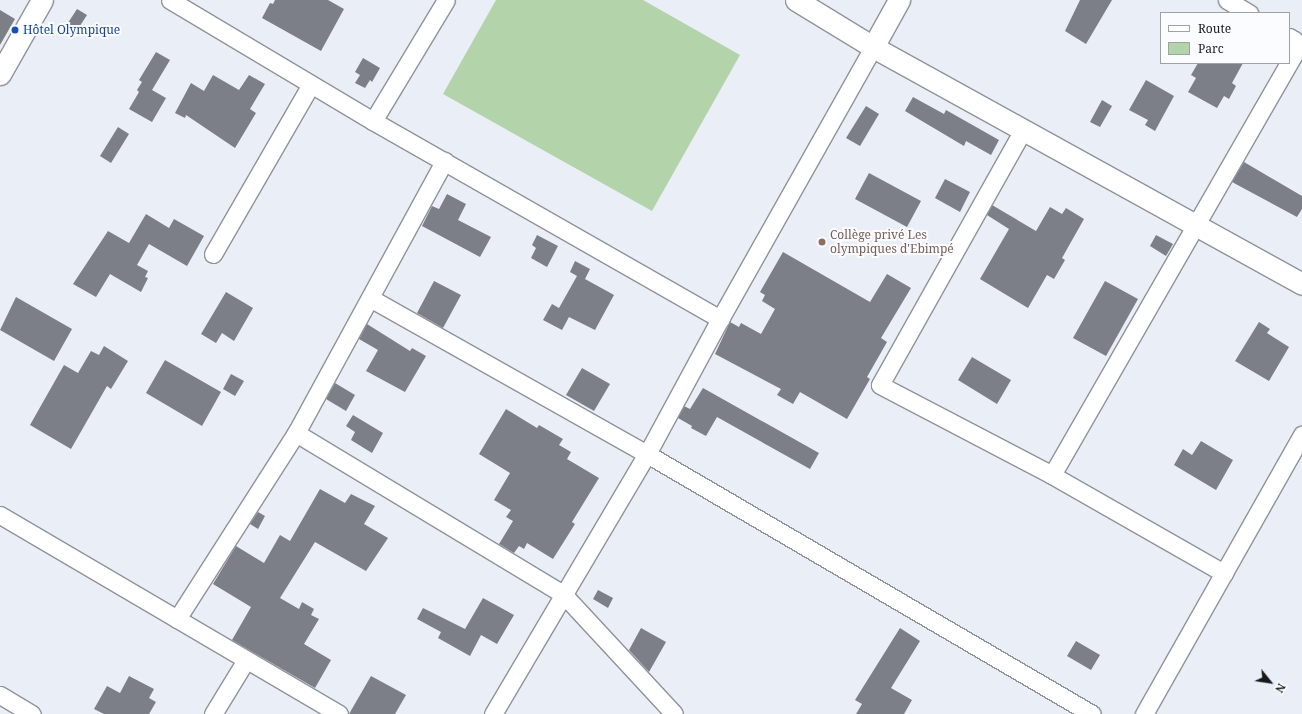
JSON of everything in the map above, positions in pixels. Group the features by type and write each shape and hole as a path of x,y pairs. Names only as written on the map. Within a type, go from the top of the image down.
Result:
{"street":[{"path":"0,74 42,0"},
{"path":"170,0 373,121 720,319"},
{"path":"373,121 446,0"},
{"path":"796,0 872,47 1302,284"},
{"path":"493,714 647,454 720,319 899,0"},
{"path":"1227,0 1247,12"},
{"path":"1290,61 1293,56 1295,35"},
{"path":"1052,475 1288,64"},
{"path":"213,254 311,84"},
{"path":"1023,130 880,385 1052,475 1224,573"},
{"path":"177,619 296,433 444,161"},
{"path":"370,298 647,454 1092,714"},
{"path":"296,433 563,594 673,714"},
{"path":"1144,714 1302,436"},
{"path":"0,515 339,714"},
{"path":"213,714 246,660"},
{"path":"0,695 32,714"}],"green space":[{"path":"496,0 643,0 740,55 652,211 443,94"}],"building":[{"path":"275,0 328,0 344,9 321,51 262,18 270,3 273,4"},
{"path":"1080,0 1112,0 1086,44 1065,31"},
{"path":"77,9 87,15 76,32 66,26"},
{"path":"0,10 15,19 0,45"},
{"path":"156,52 170,60 152,90 166,98 152,122 129,109 139,92 137,90 142,82 139,80"},
{"path":"363,58 380,68 372,82 370,80 365,88 355,83 360,75 355,72"},
{"path":"1197,64 1242,64 1232,83 1236,86 1229,99 1224,96 1217,108 1188,92 1196,78 1191,75"},
{"path":"213,75 239,90 249,75 265,84 250,109 256,113 235,148 186,115 185,118 175,113 191,83 204,91"},
{"path":"1146,80 1174,96 1155,131 1145,125 1148,120 1129,110"},
{"path":"913,97 944,114 946,110 999,140 991,155 966,141 964,146 905,111"},
{"path":"1102,100 1112,106 1100,127 1090,122"},
{"path":"866,106 879,114 860,146 846,138"},
{"path":"118,127 129,134 111,163 100,156"},
{"path":"1244,162 1302,196 1302,209 1297,217 1232,182"},
{"path":"869,173 921,201 907,227 855,199"},
{"path":"945,179 970,192 960,212 935,198"},
{"path":"447,194 466,204 458,220 491,237 480,257 422,226 432,206 439,209"},
{"path":"992,205 1036,231 1050,207 1062,214 1066,208 1084,219 1062,258 1065,260 1054,279 1047,275 1028,308 980,279 1009,229 987,215"},
{"path":"146,214 169,228 174,219 204,236 187,266 149,244 137,265 148,271 145,277 148,278 141,292 110,274 96,297 73,284 108,231 129,243"},
{"path":"537,235 558,246 547,267 531,258 536,248 532,245"},
{"path":"1156,235 1173,244 1166,256 1150,246"},
{"path":"783,252 870,302 887,274 911,288 881,338 887,342 867,377 870,379 847,419 800,392 793,404 777,395 781,389 715,354 730,322 739,327 741,323 761,334 775,309 762,301 765,295 760,292"},
{"path":"575,261 590,269 585,279 614,295 595,330 569,317 562,330 543,320 552,304 559,308 577,276 570,272"},
{"path":"434,281 461,295 443,328 417,313"},
{"path":"1105,281 1138,299 1106,356 1073,338"},
{"path":"226,292 253,308 234,341 222,333 216,343 201,334"},
{"path":"16,297 72,329 54,361 0,330"},
{"path":"1259,322 1270,329 1267,333 1289,347 1269,381 1235,361"},
{"path":"367,324 410,351 412,348 426,356 405,392 366,371 378,350 359,339"},
{"path":"104,346 128,361 111,389 107,386 71,449 30,425 64,365 78,373 91,351 99,355"},
{"path":"972,357 1011,380 997,404 958,380"},
{"path":"165,360 221,392 202,426 146,393"},
{"path":"582,368 610,384 594,411 566,395"},
{"path":"231,374 244,381 235,396 223,389"},
{"path":"335,383 355,395 346,411 326,399"},
{"path":"703,388 819,453 810,469 717,417 706,436 691,428 692,426 678,418 684,406 690,409"},
{"path":"506,409 537,428 539,425 563,439 559,445 571,452 567,459 599,478 572,522 575,524 553,559 527,543 524,549 519,546 514,553 499,544 513,521 506,517 511,510 494,500 510,473 479,454"},
{"path":"353,415 383,433 372,453 351,440 355,432 346,426"},
{"path":"1201,441 1233,460 1216,490 1174,465 1183,449 1192,455"},
{"path":"320,489 345,503 351,494 375,506 364,524 388,538 366,571 315,542 280,598 299,609 302,602 314,609 311,615 319,619 304,644 331,660 315,688 232,640 251,607 213,584 236,546 264,563 280,535 290,541"},
{"path":"258,512 265,516 258,529 250,524"},
{"path":"598,590 613,598 608,608 593,599"},
{"path":"483,598 514,615 497,644 481,635 470,656 438,638 441,632 417,619 423,608 465,629"},
{"path":"641,628 666,642 649,672 629,650"},
{"path":"900,628 920,641 891,688 912,700 904,714 856,714 862,704 855,700"},
{"path":"1076,641 1100,655 1091,670 1067,656"},
{"path":"129,676 154,689 149,698 156,702 149,714 104,714 94,709 107,686 120,693"},
{"path":"371,676 406,695 395,714 349,714"}],"place":[{"name":"Hôtel Olympique","path":"15,30"},
{"name":"Collège privé Les olympiques d'Ebimpé","path":"822,242"}]}
